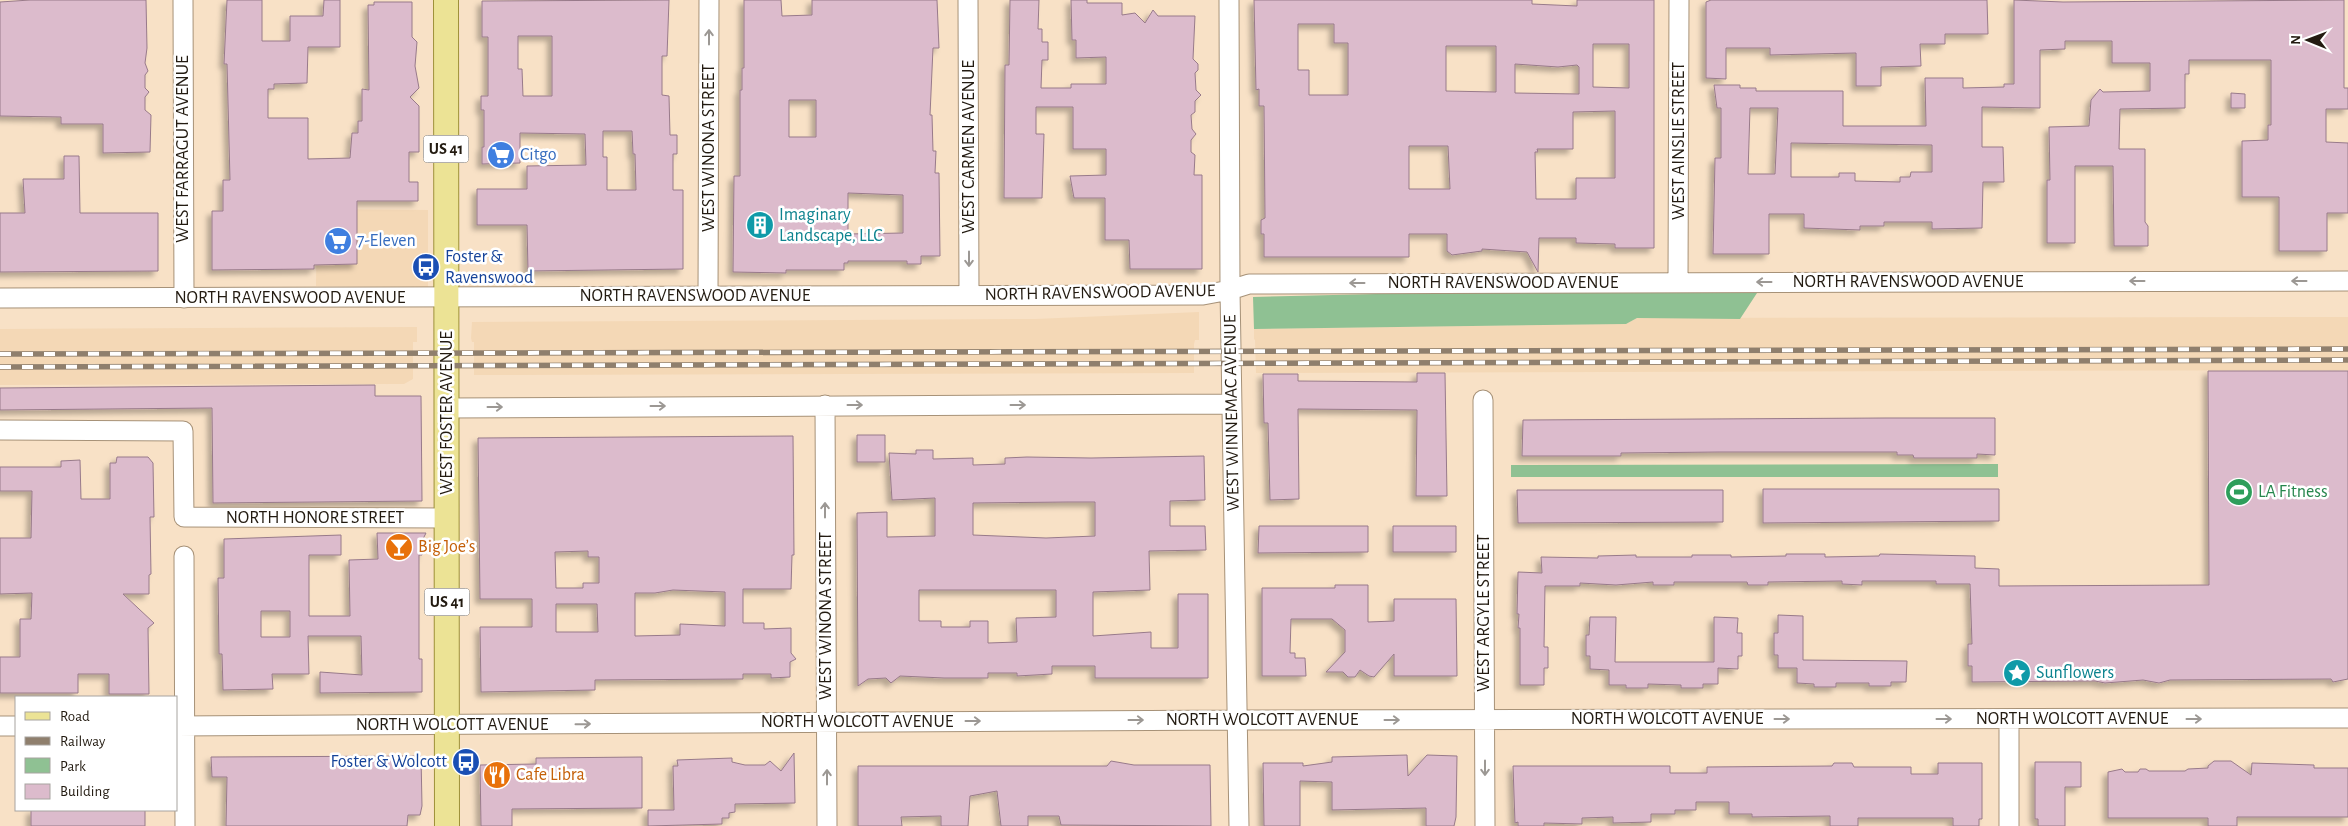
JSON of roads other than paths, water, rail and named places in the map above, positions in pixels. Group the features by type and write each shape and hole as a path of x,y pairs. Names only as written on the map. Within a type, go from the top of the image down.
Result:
{"main road":[{"name":"WEST FOSTER AVENUE","path":"446,0 448,826"}],"street":[{"name":"WEST FARRAGUT AVENUE","path":"183,0 184,298"},
{"name":"WEST WINONA STREET","path":"708,296 709,0"},
{"name":"WEST CARMEN AVENUE","path":"968,0 969,295"},
{"name":"WEST WINNEMAC AVENUE","path":"1229,0 1230,290 1239,826"},
{"name":"WEST AINSLIE STREET","path":"1678,282 1679,0"},
{"name":"NORTH RAVENSWOOD AVENUE","path":"0,298 1202,295 1230,290 1249,284 2348,281"},
{"name":"WEST ARGYLE STREET","path":"1483,400 1485,826"},
{"path":"446,408 1232,404"},
{"name":"WEST WINONA STREET","path":"825,405 827,826"},
{"name":"NORTH HONORE STREET","path":"0,430 183,430 184,517 447,518"},
{"path":"184,556 180,726 185,826"},
{"name":"NORTH WOLCOTT AVENUE","path":"180,726 447,726 1238,720 2348,718"},
{"path":"2008,719 2009,826"},
{"path":"0,726 15,726"}],"railway":[{"path":"0,354 2348,349"},
{"path":"0,367 2348,360"}],"place":[{"name":"Citgo","path":"501,155"},
{"name":"Imaginary Landscape, LLC","path":"760,225"},
{"name":"7-Eleven","path":"338,241"},
{"name":"Foster & Ravenswood","path":"426,267"},
{"name":"LA Fitness","path":"2239,492"},
{"name":"Big Joe’s","path":"399,547"},
{"name":"Sunflowers","path":"2017,673"},
{"name":"Foster & Wolcott","path":"466,762"},
{"name":"Cafe Libra","path":"497,775"}]}
